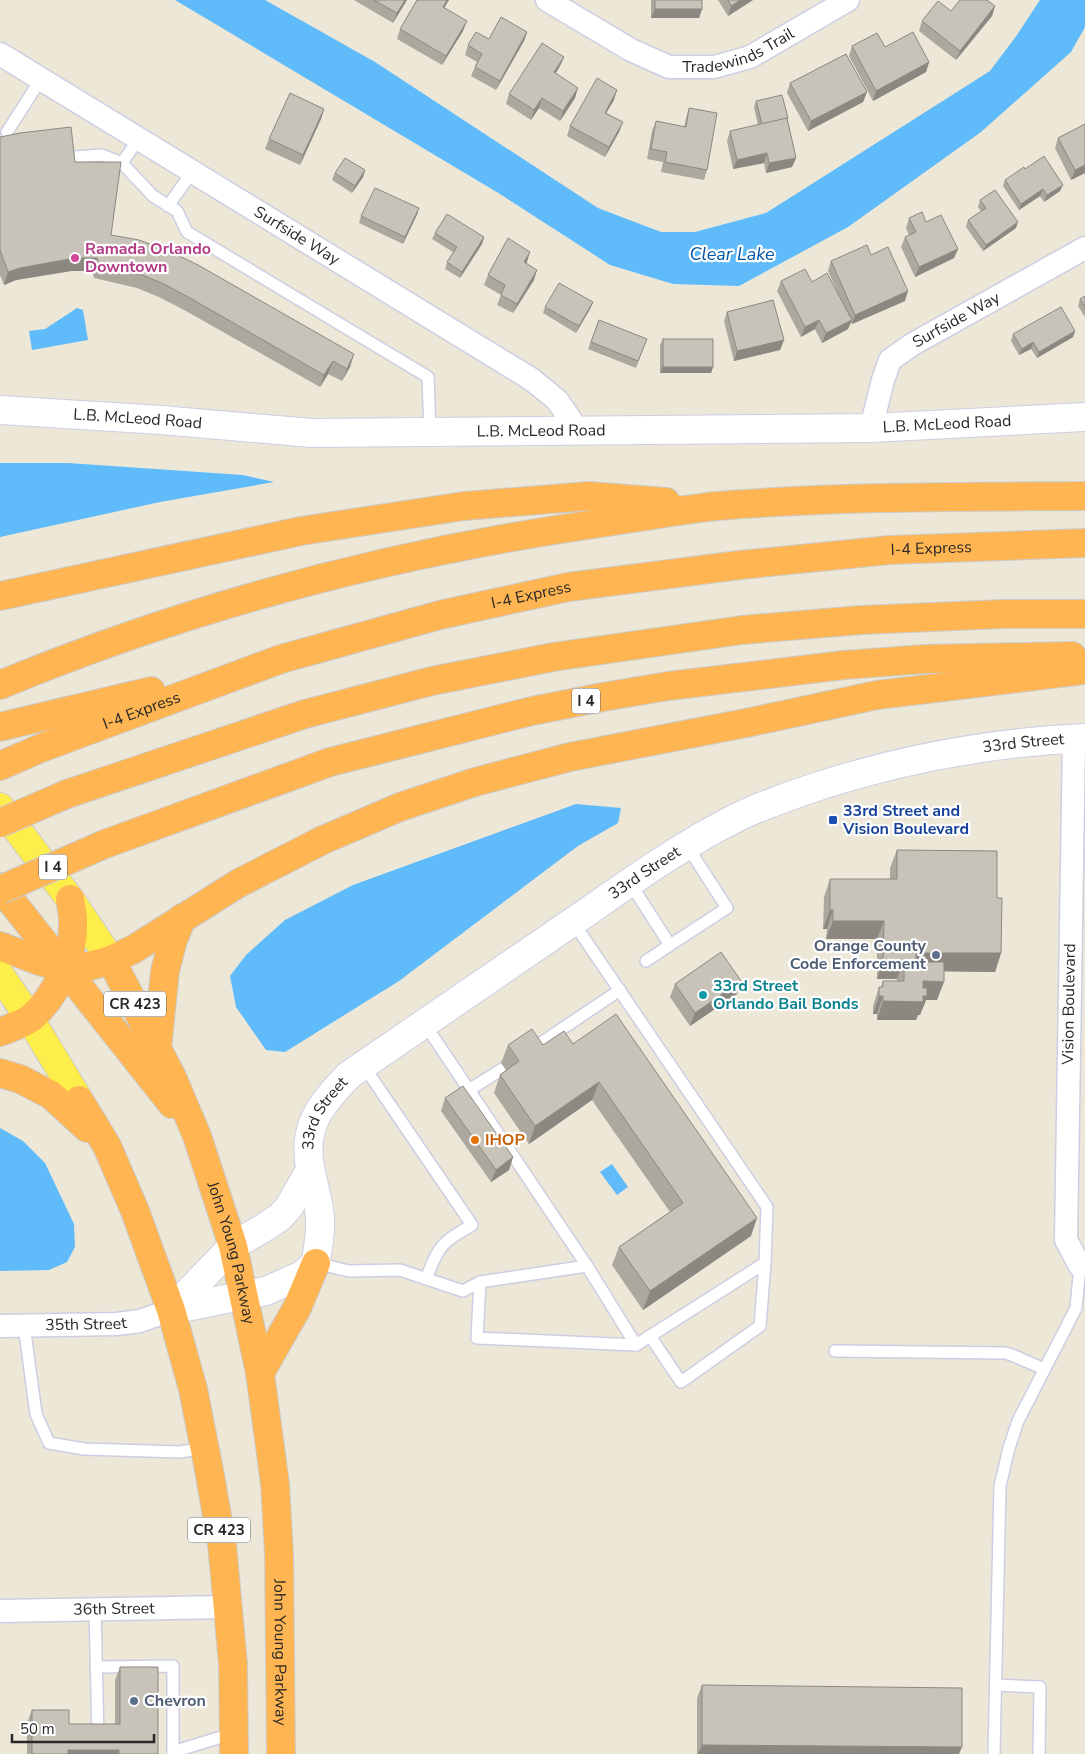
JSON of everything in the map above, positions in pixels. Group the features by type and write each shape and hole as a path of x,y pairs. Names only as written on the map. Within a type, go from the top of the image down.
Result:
{"highway":[{"path":"0,596 302,531 464,506 589,496 715,507"},
{"path":"0,685 104,645 320,578 467,545 577,526 715,507 913,497 1085,496"},
{"name":"I-4 Express","path":"0,766 40,748 282,660 440,615 568,587 740,565 890,550 1085,543"},
{"path":"0,823 67,794 305,714 432,681 553,657 742,630 861,620 1004,614 1085,614"},
{"name":"I 4","path":"0,888 105,844 330,762 532,711 668,686 844,665 924,659 1085,656"},
{"path":"0,727 282,660"},
{"path":"0,946 39,961 64,968 90,966 111,960 134,949 239,883 323,840 400,807 475,782 570,757 746,723 877,695 1085,670"},
{"path":"0,888 197,1136"},
{"path":"0,1032 30,1019 45,1004 56,987 71,946 73,922 70,899"},
{"path":"157,1049 165,971 172,940 182,918"},
{"name":"John Young Parkway","path":"111,960 172,1077 197,1136 233,1246 244,1296 260,1373 275,1484 279,1553 280,1754"},
{"path":"0,1073 20,1080 50,1095 107,1146"},
{"name":"CR 423","path":"79,1100 107,1146 135,1211 171,1310 193,1389 222,1544 233,1664 234,1743"},
{"path":"260,1373 297,1308 316,1263"}],"main road":[{"name":"John Young Parkway","path":"0,807 70,899 111,960"},
{"name":"CR 423","path":"0,975 30,1019 79,1100"}],"street":[{"name":"Tradewinds Trail","path":"547,0 631,50 669,67 714,67 750,57 848,0"},
{"name":"Surfside Way","path":"0,54 531,378 557,400 579,432"},
{"name":"Surfside Way","path":"872,428 883,380 890,360 913,344 1085,248"},
{"name":"L.B. McLeod Road","path":"0,410 161,420 312,433 872,428 1085,416"},
{"name":"33rd Street","path":"316,1263 320,1221 318,1200 310,1170 309,1140 314,1117 326,1099 349,1075 363,1065 630,882 687,846 735,819 768,804 852,776 929,756 1019,742 1080,738"},
{"name":"Vision Boulevard","path":"1080,738 1066,1240 1082,1261"},
{"name":"33rd Street","path":"171,1310 233,1246 280,1217 289,1207 310,1170"},
{"path":"171,1310 266,1291 302,1275 316,1263"},
{"name":"35th Street","path":"0,1326 117,1324 140,1321 171,1310"},
{"name":"36th Street","path":"0,1610 229,1607"}],"lane":[{"path":"7,132 41,79"},
{"path":"122,163 139,138"},
{"path":"74,157 102,156 122,163 153,196 177,212 187,232 428,377 430,432"},
{"path":"168,206 192,171"},
{"path":"646,960 728,908 687,846"},
{"path":"630,882 670,946"},
{"path":"573,922 767,1207 760,1326 681,1382 650,1336"},
{"path":"529,1050 620,990"},
{"path":"424,1024 587,1266 636,1345"},
{"path":"363,1065 472,1224 446,1240 438,1249 426,1279"},
{"path":"469,1090 504,1068"},
{"name":"Vision Boulevard","path":"994,1754 1000,1486 1018,1421 1076,1308 1081,1294 1082,1261"},
{"path":"316,1263 349,1271 400,1270 464,1291 480,1282 587,1266"},
{"path":"480,1282 476,1338 636,1345 765,1263"},
{"path":"24,1326 36,1414 49,1442 84,1450 180,1452 205,1448"},
{"path":"835,1351 1005,1354 1012,1355 1044,1369"},
{"path":"95,1609 98,1737"},
{"path":"96,1667 173,1666 173,1753 234,1743"},
{"path":"997,1685 1040,1687 1039,1754"}],"water":[{"name":"Clear Lake","path":"175,0 265,0 375,62 598,208 661,232 695,232 766,213 990,71 1040,0 1085,0 1085,27 1071,52 981,132 848,227 739,286 673,284 610,265 500,194"},
{"path":"77,308 83,310 88,340 32,350 29,331 45,329"},
{"path":"0,463 68,463 243,475 274,482 160,502 0,537"},
{"path":"576,804 621,808 618,823 578,846 399,981 285,1052 266,1050 236,1007 230,976 246,955 285,920 353,885"},
{"path":"0,1128 23,1141 45,1163 74,1224 75,1247 67,1262 49,1270 0,1271"},
{"path":"612,1164 628,1187 617,1195 600,1172"}],"building":[{"path":"374,0 405,0 397,13"},
{"path":"417,0 447,0 443,7 467,21 446,56 400,29"},
{"path":"655,0 702,0 702,9 655,9"},
{"path":"728,0 741,0 731,6"},
{"path":"960,0 987,0 995,6 960,51 922,21 938,1 951,11"},
{"path":"501,17 527,32 500,81 475,67 482,54 468,45 476,32 489,39"},
{"path":"913,32 929,62 876,91 852,46 877,33 885,47"},
{"path":"542,43 564,57 554,72 578,88 563,111 542,98 534,110 509,94"},
{"path":"846,54 867,92 811,121 790,83"},
{"path":"597,78 617,90 605,113 623,122 609,147 570,126"},
{"path":"290,93 324,109 303,155 269,139"},
{"path":"782,95 788,118 762,124 756,101"},
{"path":"689,108 717,113 707,170 665,162 667,152 651,149 656,121 686,127"},
{"path":"787,118 796,158 769,163 767,153 737,160 730,131"},
{"path":"1085,124 1085,165 1075,170 1058,138"},
{"name":"Ramada Orlando Downtown","path":"71,127 75,162 121,162 111,235 139,240 169,251 198,265 354,354 347,369 333,361 324,375 164,284 142,275 99,265 97,258 75,258 8,272 0,250 0,137"},
{"path":"1044,156 1063,185 1047,195 1043,189 1021,204 1005,180"},
{"path":"345,158 365,170 355,186 335,173"},
{"path":"375,188 419,208 405,237 361,216"},
{"path":"995,190 1018,222 986,245 968,220 986,208 980,200"},
{"path":"922,212 926,222 941,215 958,249 919,267 905,237 916,232 909,218"},
{"path":"447,214 484,237 462,272 447,262 457,247 435,233"},
{"path":"508,238 530,252 524,262 537,270 517,304 501,295 505,285 488,275"},
{"path":"867,245 871,255 888,247 908,291 855,315 831,261"},
{"path":"805,269 812,282 827,273 852,320 826,333 819,320 805,327 781,281"},
{"path":"559,283 593,302 579,326 545,307"},
{"path":"1085,296 1085,307 1080,299"},
{"path":"773,300 784,340 737,351 727,312"},
{"path":"1061,307 1075,331 1039,352 1033,342 1022,349 1013,334"},
{"path":"599,320 647,339 638,361 591,342"},
{"path":"663,339 713,339 713,367 663,367"},
{"name":"Orange County Code Enforcement","path":"897,850 997,851 997,898 1002,898 1001,953 916,953 916,962 944,962 944,982 923,981 923,988 927,988 927,996 923,996 923,1002 883,1001 883,996 879,996 879,987 883,987 883,981 904,981 904,961 883,961 884,921 833,921 833,910 830,910 830,879 897,879"},
{"name":"33rd Street Orlando Bail Bonds","path":"721,952 741,981 695,1013 675,984"},
{"path":"616,1014 757,1218 650,1291 619,1247 683,1203 599,1082 535,1126 500,1075 519,1061 508,1045 532,1029 543,1045 564,1031 573,1044"},
{"path":"463,1086 513,1157 496,1170 445,1098"},
{"name":"Chevron","path":"120,1667 158,1667 158,1754 119,1754 119,1750 68,1750 68,1754 32,1754 32,1710 69,1710 69,1724 120,1724"},
{"path":"702,1685 962,1688 962,1747 702,1745"}],"place":[{"name":"Ramada Orlando Downtown","path":"75,258"},
{"name":"33rd Street and Vision Boulevard","path":"833,820"},
{"name":"Orange County Code Enforcement","path":"936,955"},
{"name":"33rd Street Orlando Bail Bonds","path":"703,995"},
{"name":"IHOP","path":"475,1140"},
{"name":"Chevron","path":"134,1701"}]}
